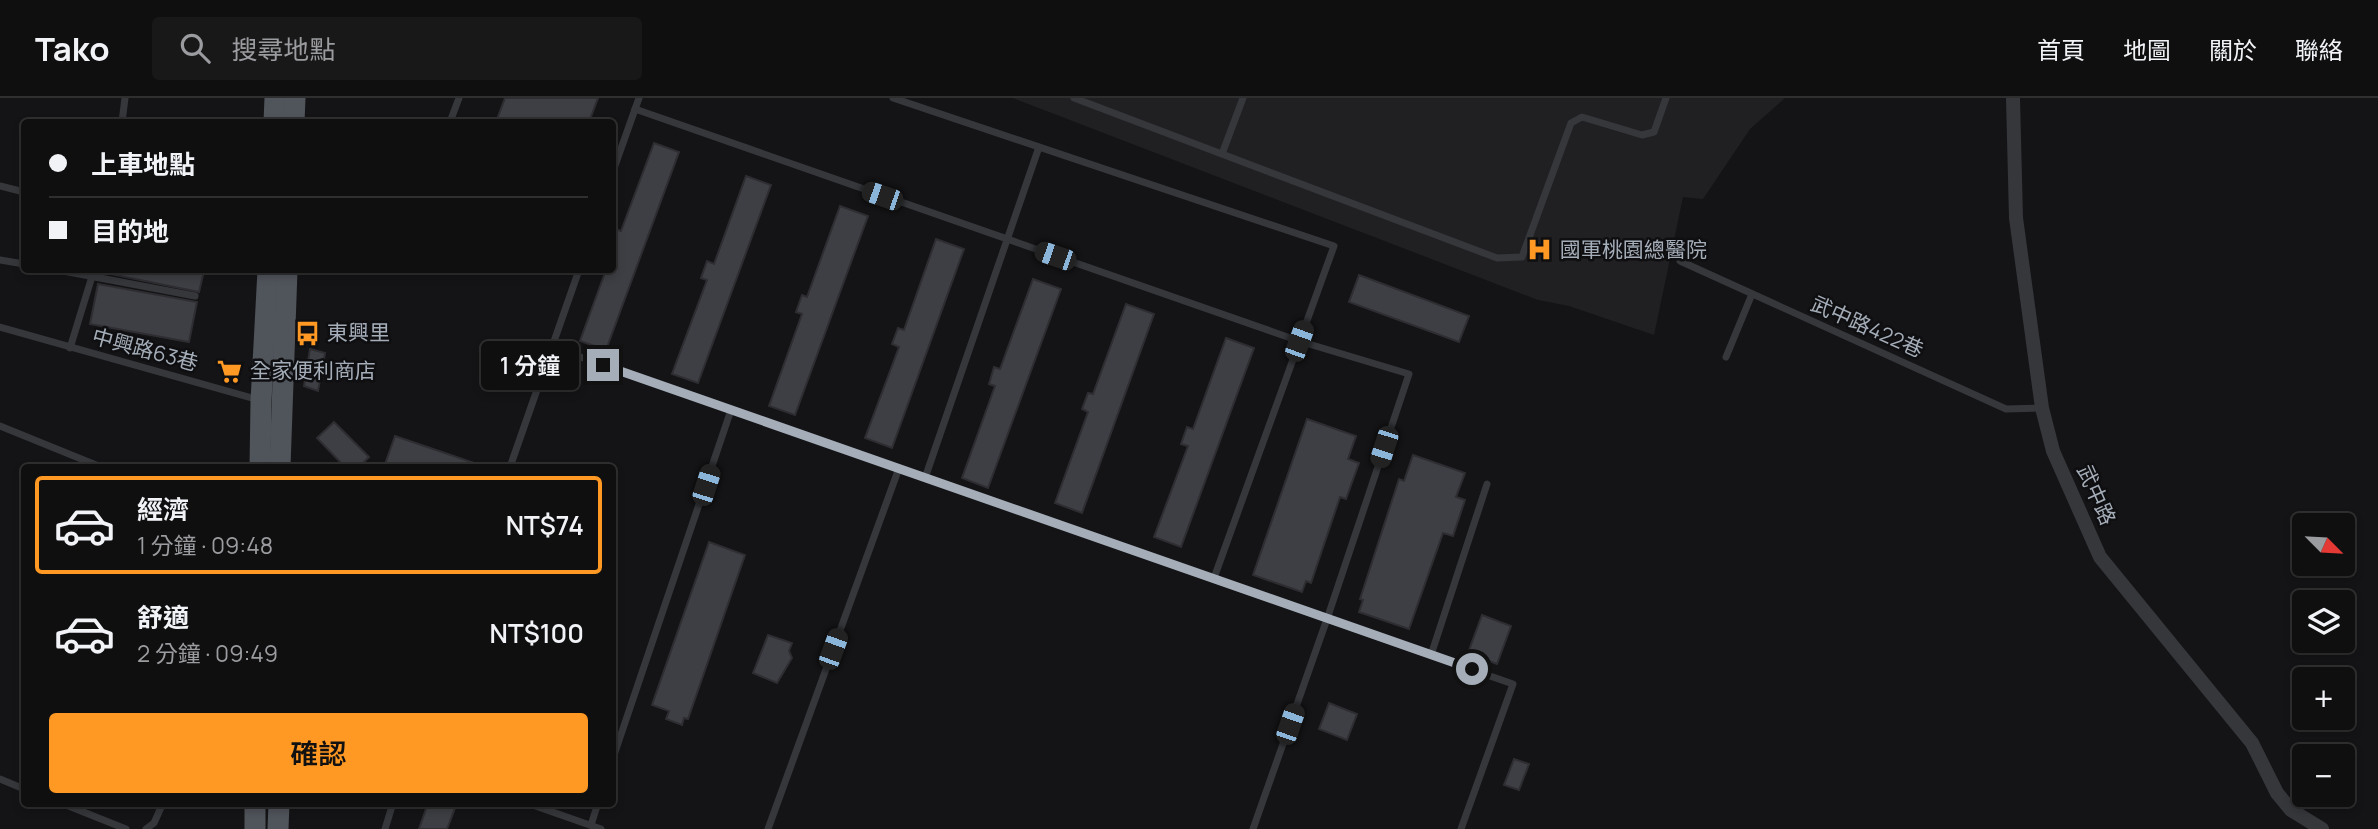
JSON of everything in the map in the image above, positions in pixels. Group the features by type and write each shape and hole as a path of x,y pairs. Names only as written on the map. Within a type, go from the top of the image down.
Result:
{"main road":[{"path":"274,119 275,98"},
{"path":"294,119 295,98"},
{"path":"268,273 271,404 280,464"},
{"path":"261,464 271,404 287,273"},
{"path":"255,807 255,829"},
{"path":"278,829 279,807"}],"street":[{"name":"武中路","path":"2013,98 2016,218 2042,408 2053,452 2100,557 2252,743 2277,793 2291,810 2322,829"}],"lane":[{"path":"122,119 125,98"},
{"path":"451,119 459,98"},
{"path":"616,163 639,98"},
{"path":"893,98 1334,246 1213,579"},
{"path":"1074,98 1497,258 1512,259 1522,257 1571,123 1582,117 1642,135 1654,132 1666,98"},
{"path":"1222,154 1243,98"},
{"path":"635,109 1299,341 1409,374 1254,829"},
{"path":"925,478 1039,147"},
{"path":"0,186 21,191"},
{"path":"0,260 21,264"},
{"name":"武中路422巷","path":"1680,261 2006,410 2042,408"},
{"path":"70,348 93,273"},
{"path":"97,273 195,296"},
{"path":"511,464 578,273"},
{"path":"1726,357 1752,294"},
{"name":"中興路63巷","path":"0,327 271,404"},
{"path":"552,347 1513,684 1461,829"},
{"path":"616,749 731,410"},
{"path":"0,426 94,464"},
{"path":"768,829 899,468"},
{"path":"1431,655 1487,484"},
{"path":"0,779 21,788"},
{"path":"71,807 126,829"},
{"path":"146,829 155,826 162,807"},
{"path":"385,829 392,807"},
{"path":"539,807 601,829"},
{"path":"591,825 597,807"}],"shaded area":[{"name":"國軍桃園總醫院","path":"1013,98 1785,98 1750,129 1703,199 1683,197 1654,335 1569,306 1538,300"}],"building":[{"path":"505,98 598,98 590,119 497,119"},
{"path":"654,143 679,152 606,350 580,341 605,273 616,273 616,229 621,231"},
{"path":"746,176 771,185 698,383 672,374 707,280 701,278 707,261 714,264"},
{"path":"840,206 868,216 795,415 769,406 802,314 796,312 802,295 807,297"},
{"path":"936,239 964,249 892,448 865,438 899,347 892,344 898,328 904,330"},
{"path":"106,273 204,273 199,292"},
{"path":"1359,275 1469,316 1459,342 1349,302"},
{"path":"1033,279 1061,289 988,488 962,478 995,386 989,384 994,367 1000,369"},
{"path":"98,284 197,302 189,342 90,324"},
{"path":"1126,304 1154,314 1082,513 1055,503 1088,412 1082,409 1088,393 1093,394"},
{"path":"1226,338 1254,348 1181,547 1154,537 1188,446 1181,444 1187,427 1193,429"},
{"path":"310,349 325,353 318,391 304,386"},
{"path":"1307,419 1356,436 1348,459 1359,463 1346,499 1340,497 1311,583 1306,581 1302,592 1253,575"},
{"path":"334,422 369,457 362,464 342,464 317,438"},
{"path":"395,436 477,464 385,464"},
{"path":"1413,455 1465,473 1456,497 1465,500 1453,536 1443,533 1409,629 1359,612 1363,600 1360,599 1399,479 1404,481"},
{"path":"709,542 745,555 688,719 684,718 682,725 666,719 669,711 652,705"},
{"path":"1482,615 1511,626 1497,664 1468,653"},
{"path":"768,635 792,643 789,651 792,658 777,683 753,673"},
{"path":"1329,703 1357,714 1347,740 1319,729"},
{"path":"1514,759 1529,764 1519,790 1504,785"},
{"path":"427,807 455,807 447,829 419,829"}],"place":[{"name":"國軍桃園總醫院","path":"1540,250"},
{"name":"東興里","path":"307,333"},
{"name":"全家便利商店","path":"230,371"}],"route":[{"path":"603,365 1472,669"}]}
